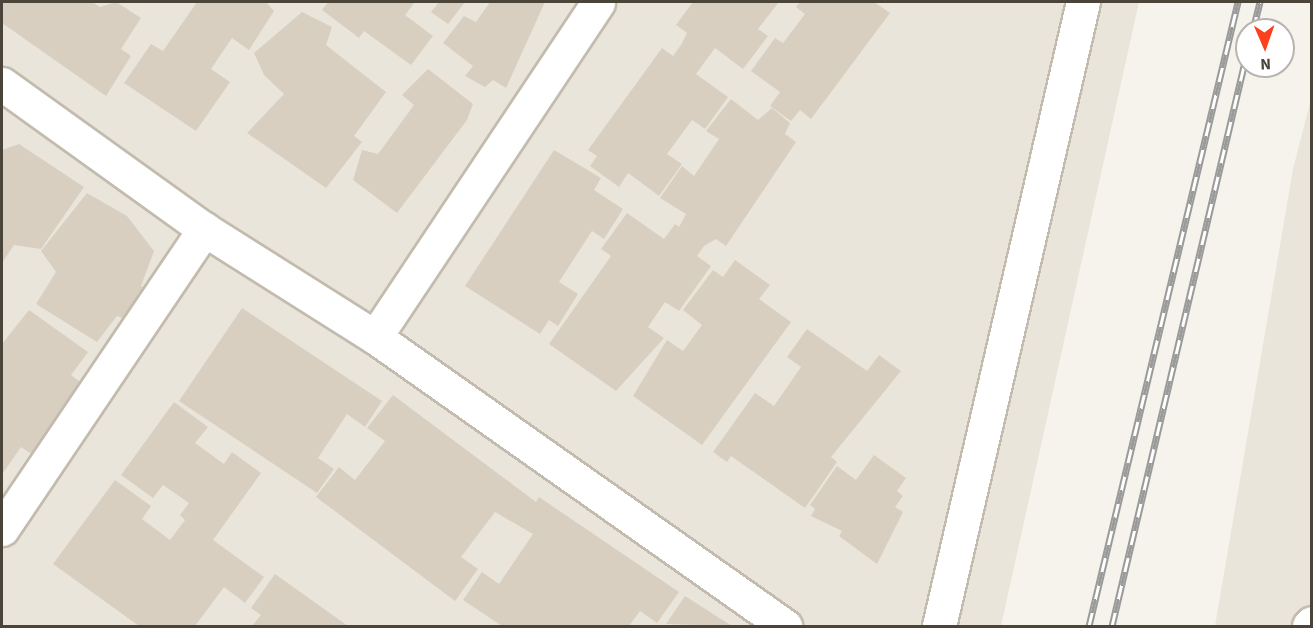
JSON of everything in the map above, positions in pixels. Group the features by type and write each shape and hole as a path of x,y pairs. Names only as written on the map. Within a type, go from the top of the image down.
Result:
{"street":[{"path":"375,337 598,2"},
{"path":"939,627 1083,2"},
{"path":"2,84 204,229 375,337 785,627"},
{"path":"2,529 204,229"}],"shaded area":[{"path":"2,2 1139,2 1001,626 2,626"},
{"path":"1311,99 1311,626 1215,626 1293,169"}],"building":[{"path":"2,2 92,2 100,7 116,2 141,18 121,49 131,56 106,96 2,23"},
{"path":"197,2 266,2 274,11 249,50 232,38 211,69 230,82 196,131 124,83 151,44 163,51"},
{"path":"328,2 415,2 405,15 433,36 411,65 364,31 359,38 322,10"},
{"path":"439,2 465,2 448,24 431,12"},
{"path":"490,2 545,2 506,88 493,80 485,87 465,76 473,66 443,43 464,16 476,22"},
{"path":"693,2 779,2 758,29 768,36 743,69 715,48 696,74 728,97 705,129 692,120 667,154 682,164 659,196 628,173 619,187 590,166 597,156 588,150 662,48 673,56 681,45 687,33 676,25"},
{"path":"800,2 874,2 890,13 811,119 800,110 791,121 770,106 780,92 751,71 775,38 783,43 805,14 796,7"},
{"path":"302,12 332,27 326,45 386,92 354,136 362,142 326,188 247,133 284,94 264,75 254,53"},
{"path":"428,69 473,104 467,120 397,213 353,180 362,150 378,154 414,105 402,95"},
{"path":"731,99 758,120 772,108 790,123 785,134 796,142 726,246 716,239 704,246 697,256 711,266 679,311 665,302 648,327 664,338 616,391 549,344 611,256 601,249 627,213 664,239 675,224 679,227 686,214 660,198 682,166 694,176 719,139 706,131"},
{"path":"19,144 84,187 41,249 14,245 2,263 2,150"},
{"path":"554,150 601,178 594,190 623,209 604,239 592,231 559,282 578,294 558,326 549,320 540,334 465,286"},
{"path":"87,193 127,216 154,251 141,286 148,291 130,321 117,316 97,342 36,304 56,272 41,251"},
{"path":"735,260 770,285 759,299 791,322 702,445 633,396 667,340 683,351 702,325 683,310 713,270 723,277"},
{"path":"242,308 382,401 365,427 347,414 318,458 334,469 317,493 179,401"},
{"path":"29,310 88,352 71,375 83,384 33,455 21,447 3,473 2,344"},
{"path":"807,329 867,371 879,355 901,371 831,457 837,462 805,508 731,456 727,462 713,452 755,393 774,406 801,367 787,357"},
{"path":"393,395 536,502 539,497 679,592 657,623 640,611 629,626 502,626 463,600 482,572 499,584 533,534 495,512 461,557 478,569 455,601 316,497 339,467 355,480 385,441 367,428"},
{"path":"174,402 208,427 195,443 224,464 232,452 261,473 213,540 264,577 245,603 224,587 195,626 139,626 53,564 115,480 151,506 142,519 170,540 185,520 180,515 189,503 163,485 153,498 121,475"},
{"path":"874,455 906,478 897,491 903,496 895,507 903,512 877,564 839,536 842,531 811,516 815,509 810,505 837,466 856,480"},
{"path":"275,574 348,626 252,626 261,615 251,608"},
{"path":"685,596 732,626 666,624"}],"railway":[{"path":"1089,626 1238,2"},
{"path":"1256,18 1260,2"},
{"path":"1112,626 1241,78"}]}
